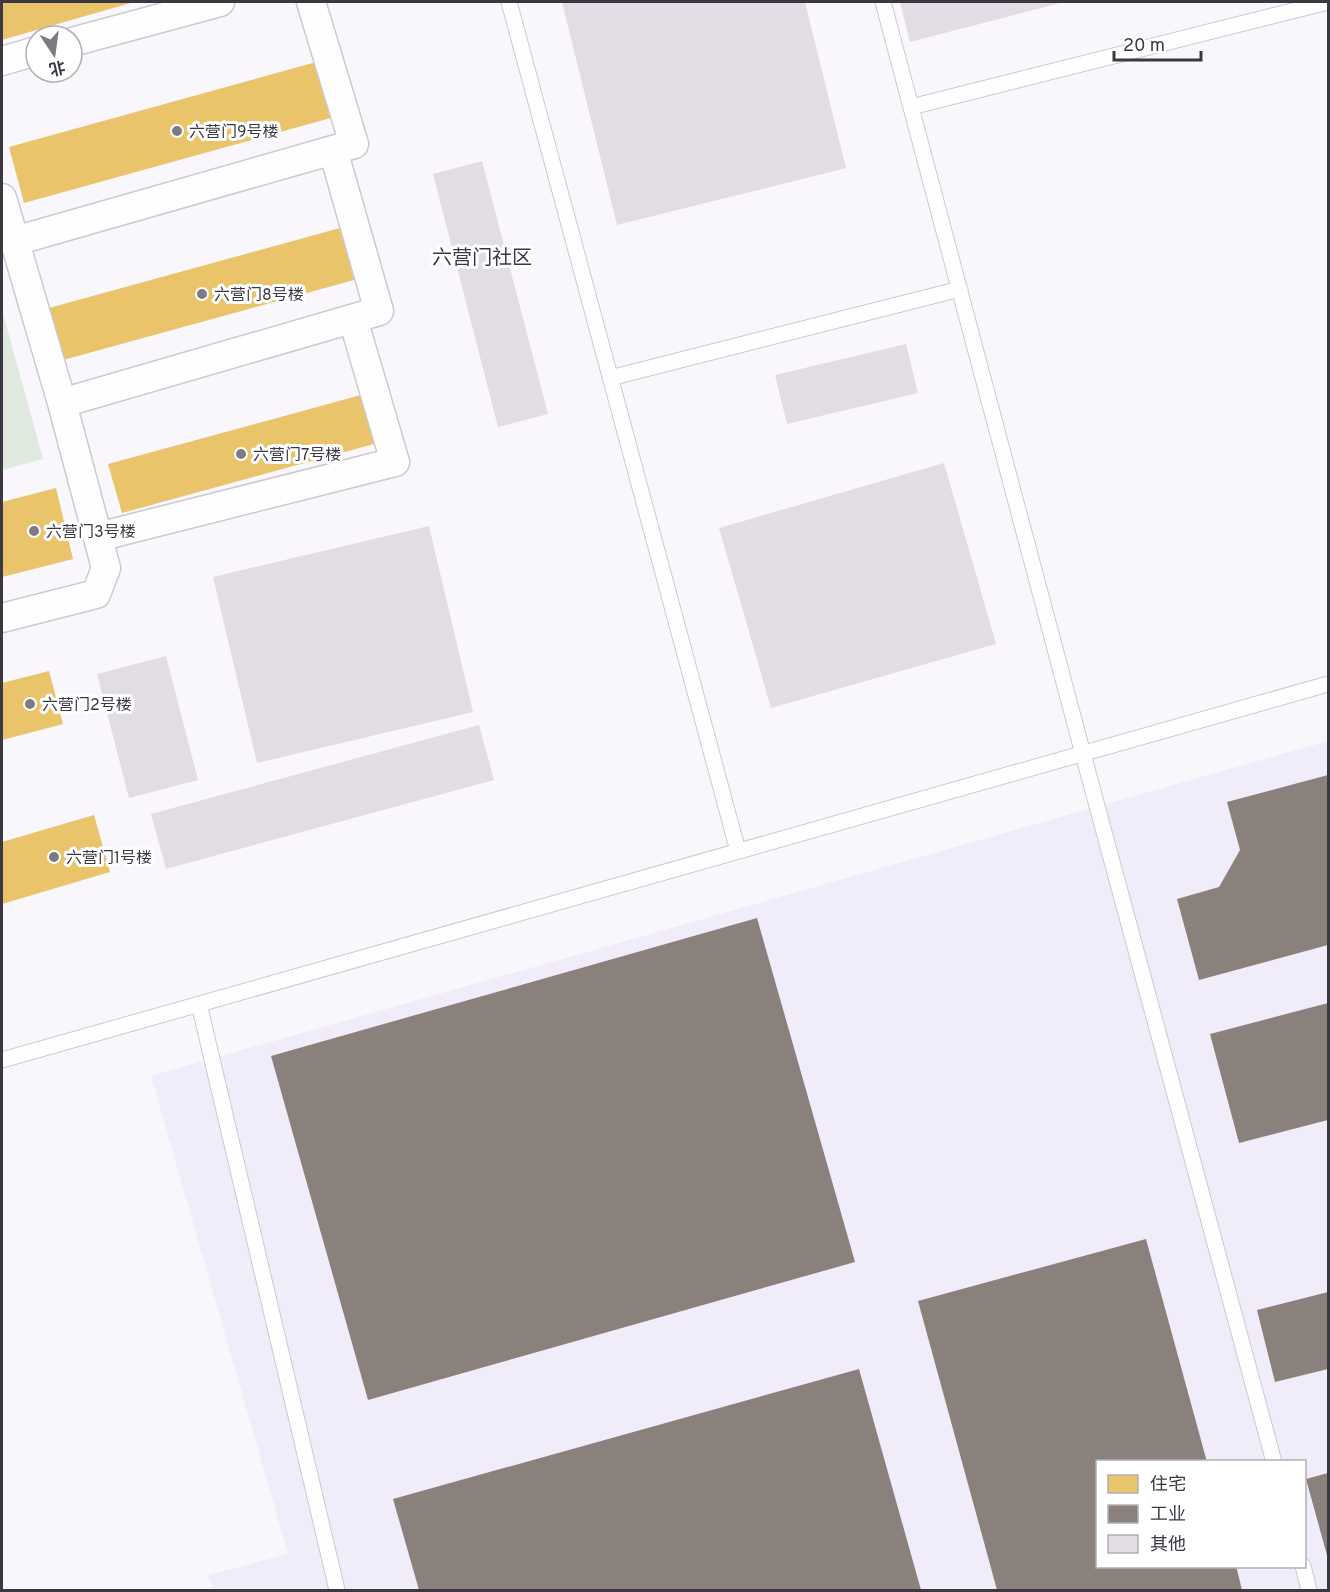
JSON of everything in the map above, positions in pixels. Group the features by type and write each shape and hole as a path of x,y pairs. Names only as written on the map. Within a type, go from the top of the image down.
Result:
{"street":[{"path":"84,39 220,2"},
{"path":"15,241 354,144 311,2"},
{"path":"2,61 24,55"},
{"path":"62,403 379,312 333,150"},
{"path":"2,198 62,403 106,568 96,594 2,618"},
{"path":"98,537 395,462 353,319"}],"lane":[{"path":"509,2 738,851"},
{"path":"883,2 1274,1460"},
{"path":"911,106 1329,2"},
{"path":"610,378 960,289"},
{"path":"2,1060 1329,684"},
{"path":"199,1004 337,1590"},
{"path":"1304,1568 1309,1590"}],"shaded area":[{"path":"2,310 43,459 2,470"},
{"path":"1328,741 1328,1590 213,1590 208,1575 288,1554 151,1076"}],"building: 住宅":[{"path":"2,2 134,2 58,24 24,24 24,34 2,40"},
{"name":"六营门9号楼","path":"327,59 345,114 24,203 9,147"},
{"name":"六营门8号楼","path":"340,228 354,280 63,360 49,308"},
{"name":"六营门7号楼","path":"361,395 374,444 122,513 108,464"},
{"name":"六营门3号楼","path":"56,488 73,559 2,577 2,502"},
{"name":"六营门2号楼","path":"49,671 63,724 2,740 2,683"},
{"name":"六营门1号楼","path":"94,815 110,872 2,904 2,842"}],"building: 工业":[{"path":"1328,775 1328,945 1199,980 1177,899 1219,887 1240,850 1227,802"},
{"path":"757,918 855,1262 368,1400 271,1056"},
{"path":"1328,1003 1328,1120 1239,1143 1210,1034"},
{"path":"1146,1239 1206,1460 1096,1460 1096,1568 1236,1568 1242,1590 997,1590 918,1301"},
{"path":"1328,1292 1328,1369 1275,1382 1257,1310"},
{"path":"859,1369 921,1590 419,1590 393,1499"},
{"path":"1328,1473 1328,1559 1306,1479"}],"building: 其他":[{"path":"562,2 805,2 846,168 617,225"},
{"path":"900,2 1064,2 910,42"},
{"path":"482,161 548,414 498,427 433,174"},
{"path":"906,344 918,393 787,424 775,375"},
{"path":"944,463 996,644 771,708 719,528"},
{"path":"429,526 473,712 257,763 213,577"},
{"path":"166,656 198,780 129,798 97,674"},
{"path":"479,725 494,780 166,869 151,814"}],"place":[{"name":"六营门9号楼","path":"177,131"},
{"name":"六营门8号楼","path":"202,294"},
{"name":"六营门7号楼","path":"241,454"},
{"name":"六营门3号楼","path":"34,531"},
{"name":"六营门2号楼","path":"30,704"},
{"name":"六营门1号楼","path":"54,857"}],"district":[{"name":"六营门社区","path":"482,257"}]}
